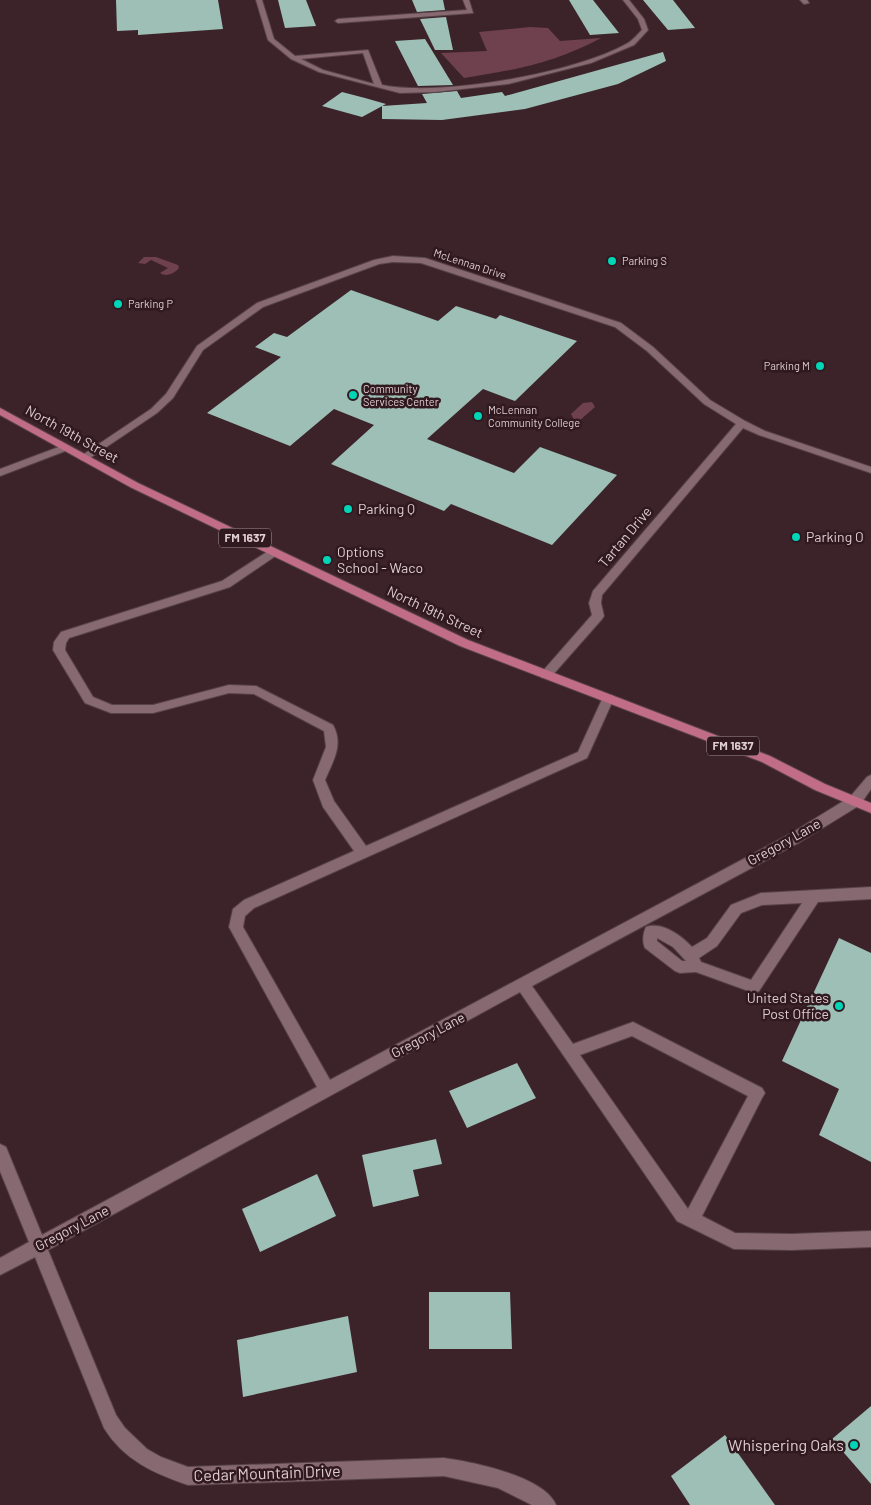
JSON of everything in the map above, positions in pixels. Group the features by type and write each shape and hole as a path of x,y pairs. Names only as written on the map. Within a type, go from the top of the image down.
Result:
{"main road":[{"name":"North 19th Street","path":"0,411 83,458 273,552 464,643 766,759 820,786 871,808"}],"street":[{"path":"259,0 271,40 293,58 322,71 400,91 435,90 508,82 589,62 632,44 645,30 640,19 626,0"},
{"path":"338,21 471,12 466,0"},
{"path":"293,58 366,51 380,87"},
{"name":"McLennan Drive","path":"83,458 154,411 170,396 200,348 260,305 377,262 393,259 422,260 618,325 650,349 708,402 742,423 762,433 871,470"},
{"name":"Tartan Drive","path":"546,675 598,616 595,604 597,594 742,423"},
{"path":"0,473 64,448"},
{"path":"273,552 226,584 65,635 60,642 59,650 89,700 111,708 153,708 229,690 256,690 329,728 334,736 334,746 319,780 328,803 364,853"},
{"path":"327,1090 236,927 238,913 250,904 584,755 608,698"},
{"path":"855,801 871,780"},
{"name":"Gregory Lane","path":"0,1267 638,921 795,838 855,801"},
{"path":"638,921 651,931 650,944 680,967 694,960 712,942 736,909 760,899 871,893"},
{"path":"694,960 754,987 814,897"},
{"path":"522,984 683,1215 734,1241 792,1242 871,1239"},
{"path":"570,1052 633,1029 758,1093 692,1219"},
{"name":"Cedar Mountain Drive","path":"0,1152 102,1404 115,1430 137,1454 162,1468 188,1476 444,1467 486,1474 518,1486 547,1505"}],"shaded area":[{"path":"530,27 548,28 560,41 601,38 551,60 501,72 464,78 441,53 487,51 479,32"},
{"path":"144,257 156,257 178,265 179,268 175,272 165,275 160,273 168,268 151,260 145,264 138,263"},
{"path":"592,402 595,407 579,421 574,420 571,414 583,403"}],"building":[{"path":"116,0 218,0 223,29 138,35 138,30 117,31"},
{"path":"278,0 306,0 316,26 285,28"},
{"path":"412,0 443,0 445,10 417,12"},
{"path":"569,0 593,0 619,33 590,35"},
{"path":"643,0 673,0 695,28 668,30"},
{"path":"446,17 453,50 435,50 420,19"},
{"path":"425,39 453,85 418,86 395,41"},
{"path":"663,52 666,61 618,84 525,109 442,120 382,119 382,106 427,103 422,94 457,91 461,98 502,92 505,96"},
{"path":"342,92 386,104 362,117 322,106"},
{"name":"Community Services Center","path":"351,290 438,321 456,306 496,319 500,315 577,341 515,401 483,389 427,439 514,473 540,447 617,475 552,545 451,504 444,511 331,464 374,425 334,409 290,446 207,413 281,357 255,347 274,333 287,337"},
{"name":"United States Post Office","path":"839,938 871,953 871,1162 819,1135 839,1089 782,1061"},
{"path":"517,1063 536,1098 467,1128 449,1091"},
{"path":"436,1139 442,1164 413,1170 419,1196 373,1207 362,1155"},
{"path":"317,1174 336,1216 260,1252 242,1209"},
{"path":"429,1292 510,1292 512,1349 429,1349"},
{"path":"348,1316 357,1372 243,1397 237,1340"},
{"name":"Whispering Oaks","path":"871,1406 871,1484 832,1439"},
{"path":"725,1435 775,1505 690,1505 671,1476"}],"place":[{"name":"Parking S","path":"612,261"},
{"name":"Parking P","path":"118,304"},
{"name":"Parking M","path":"820,366"},
{"name":"Community Services Center","path":"353,395"},
{"name":"McLennan Community College","path":"478,416"},
{"name":"Parking Q","path":"348,509"},
{"name":"Parking O","path":"796,537"},
{"name":"Options School - Waco","path":"327,560"},
{"name":"United States Post Office","path":"839,1006"},
{"name":"Whispering Oaks","path":"854,1445"}]}
